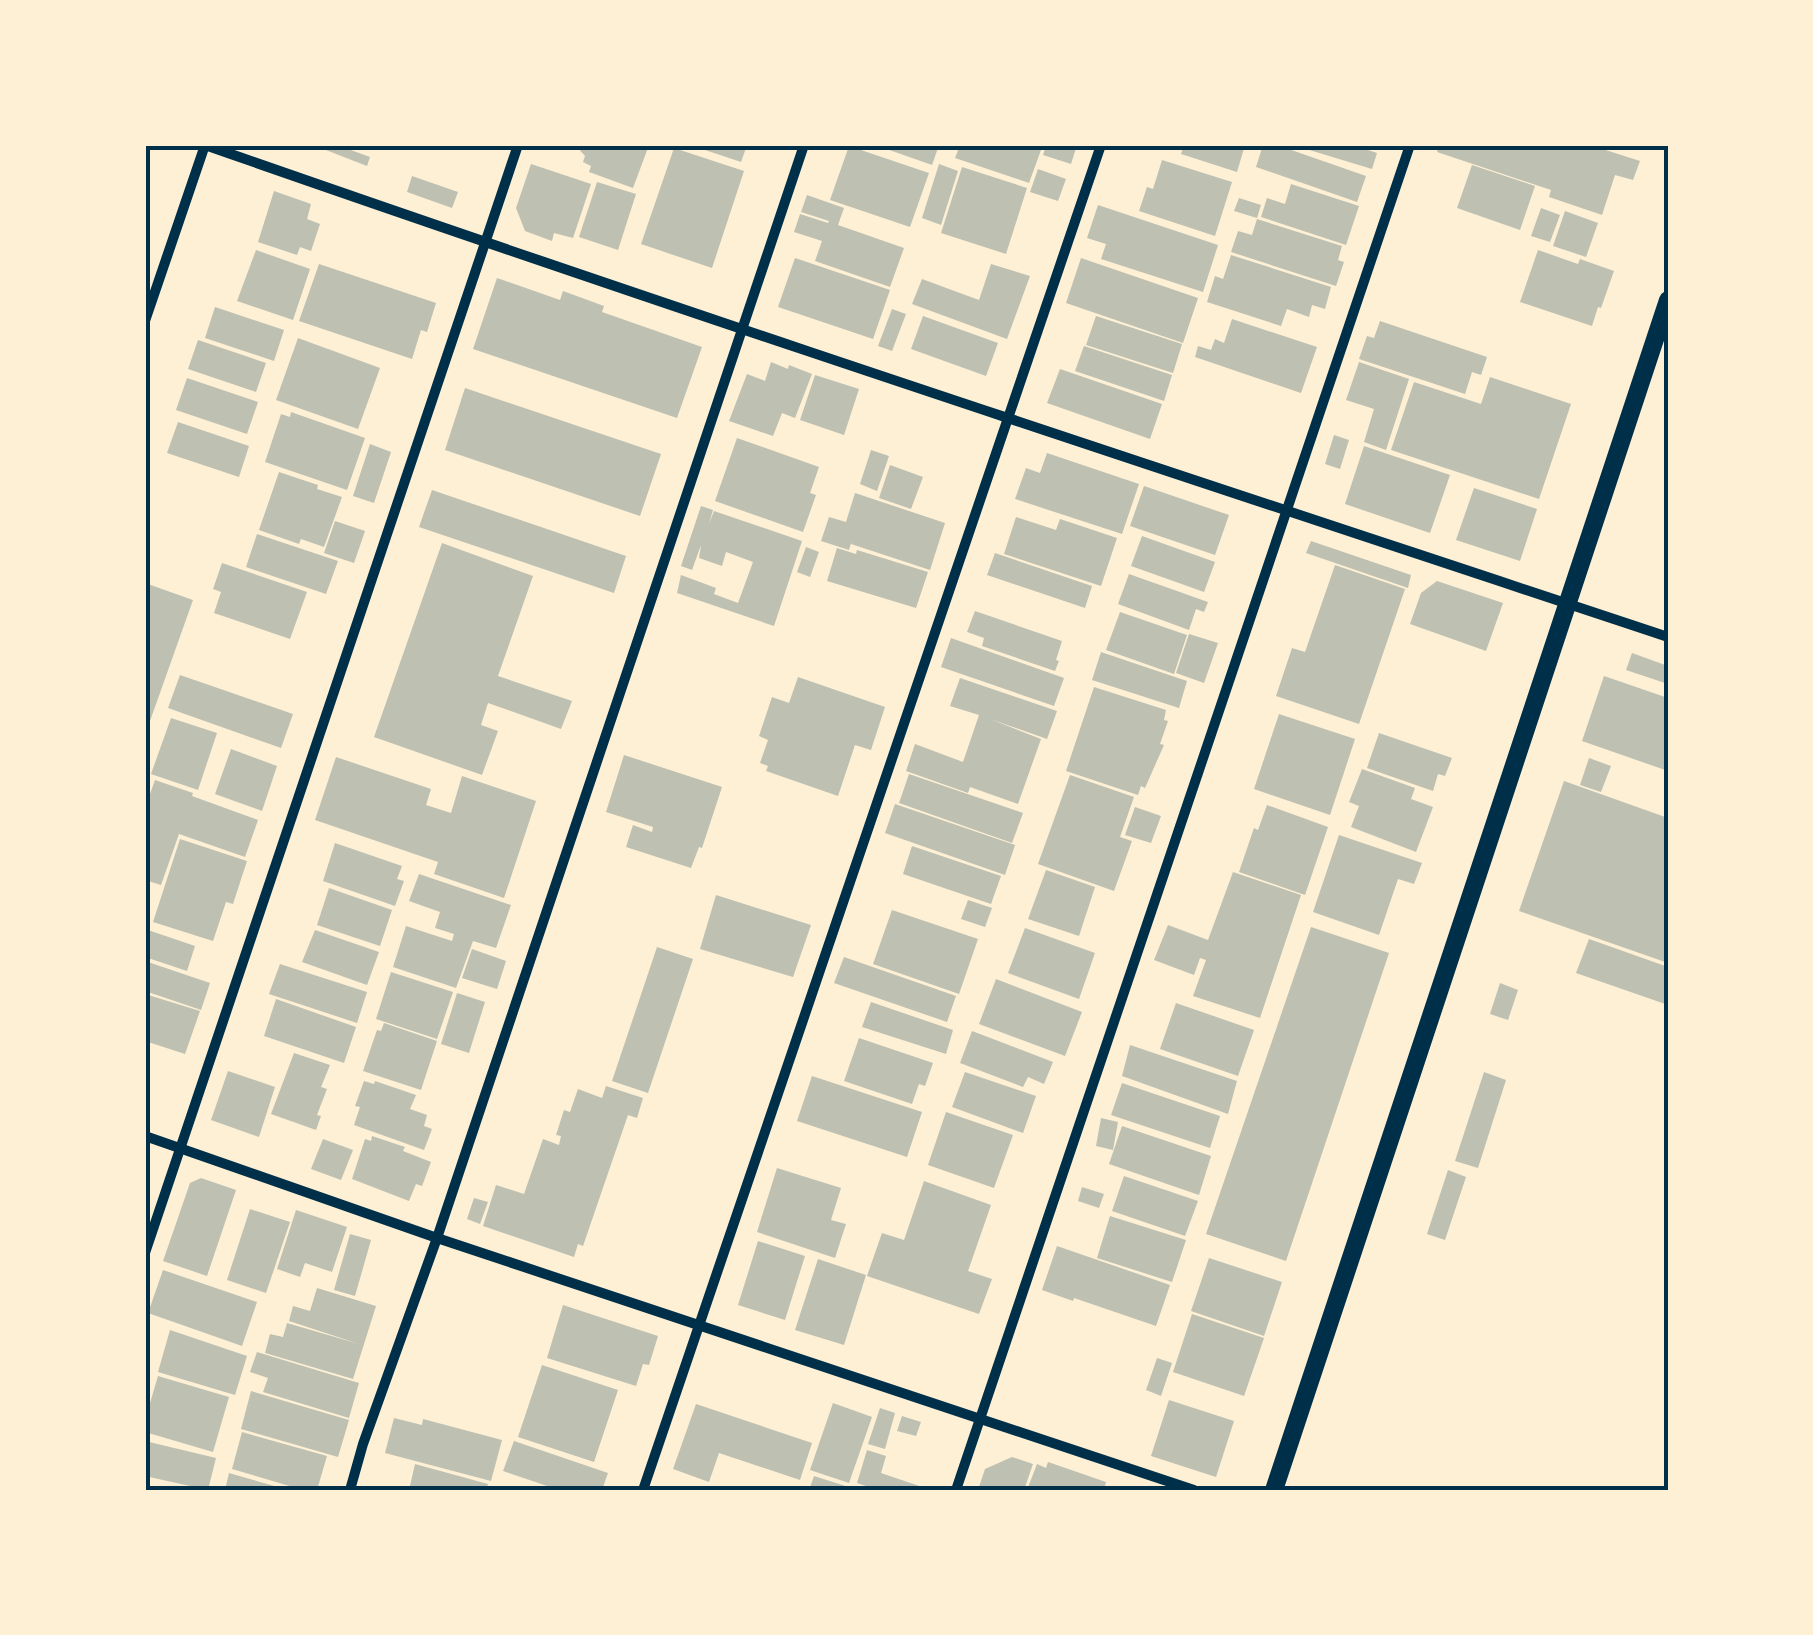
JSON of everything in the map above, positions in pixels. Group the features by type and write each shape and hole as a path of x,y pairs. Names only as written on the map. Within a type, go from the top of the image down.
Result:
{"street":[{"path":"145,321 205,145 486,243 1668,637"},
{"path":"145,1253 518,145"},
{"path":"350,1490 804,145"},
{"path":"643,1490 1100,145"},
{"path":"956,1490 1410,145"},
{"path":"1274,1490 1668,300"},
{"path":"145,1136 436,1238 1194,1490"}],"building":[{"path":"313,145 337,145 370,157 367,166"},
{"path":"578,145 649,145 633,188 589,172 591,166 583,162 585,156"},
{"path":"690,145 747,145 741,162"},
{"path":"875,145 939,145 932,165"},
{"path":"960,145 1027,145 1041,150 1029,183 955,158"},
{"path":"1035,145 1077,145 1071,164 1043,155 1045,149"},
{"path":"1184,145 1245,145 1237,172 1181,154"},
{"path":"1263,145 1277,145 1366,176 1357,202 1256,167"},
{"path":"1307,145 1353,145 1377,153 1372,169 1306,149"},
{"path":"1439,145 1590,145 1640,161 1633,180 1615,175 1602,215 1549,197 1551,190 1437,152"},
{"path":"849,146 929,173 910,227 830,200"},
{"path":"674,148 744,171 712,268 641,244"},
{"path":"1162,160 1232,182 1215,236 1139,211 1147,187 1153,189"},
{"path":"531,164 591,184 573,238 554,233 552,241 525,231 516,208"},
{"path":"939,164 958,171 941,225 922,218"},
{"path":"1472,165 1535,186 1520,230 1457,208"},
{"path":"962,167 1027,188 1006,254 941,233"},
{"path":"1038,169 1066,179 1058,201 1030,192"},
{"path":"412,176 458,192 452,208 407,192"},
{"path":"597,182 636,194 618,250 579,237"},
{"path":"1291,184 1359,206 1346,245 1261,217 1267,198 1285,204"},
{"path":"274,191 311,204 307,219 320,224 311,251 300,247 297,255 258,242"},
{"path":"807,195 844,208 838,225 904,248 890,287 815,261 822,241 794,232 800,214 829,221 801,212"},
{"path":"1239,198 1261,205 1257,218 1234,211"},
{"path":"1098,205 1218,245 1203,292 1101,259 1106,244 1087,238"},
{"path":"1541,208 1560,215 1550,242 1531,236"},
{"path":"1565,211 1598,223 1586,257 1553,246"},
{"path":"1257,219 1342,246 1338,260 1344,262 1336,286 1231,252 1238,231 1252,235"},
{"path":"256,250 310,269 293,320 237,301"},
{"path":"1538,250 1614,271 1592,326 1520,302"},
{"path":"1231,255 1331,287 1325,309 1312,305 1309,317 1287,309 1281,326 1207,302 1215,276 1223,279"},
{"path":"795,258 890,290 873,339 778,307"},
{"path":"1081,258 1198,298 1183,343 1066,303"},
{"path":"319,264 436,303 427,332 421,330 412,359 299,321"},
{"path":"991,264 1030,276 1007,339 912,304 922,279 979,300"},
{"path":"497,278 560,300 563,291 604,306 602,312 702,347 677,418 473,349"},
{"path":"215,307 284,330 274,361 205,338"},
{"path":"892,309 906,314 892,351 878,346"},
{"path":"923,316 998,343 986,376 911,349"},
{"path":"1096,316 1182,344 1173,373 1086,345"},
{"path":"1232,319 1317,347 1301,393 1195,357 1198,346 1211,350 1215,339 1224,343"},
{"path":"1380,321 1487,357 1481,375 1472,372 1465,394 1359,359 1367,336 1374,338"},
{"path":"298,338 380,368 358,429 276,400"},
{"path":"198,340 266,363 256,392 188,369"},
{"path":"1084,346 1172,375 1164,401 1075,371"},
{"path":"771,362 812,374 795,418 782,413 773,436 729,421 747,374 765,381"},
{"path":"1359,362 1409,379 1386,450 1364,442 1374,409 1346,400"},
{"path":"1060,369 1162,404 1150,439 1047,403"},
{"path":"815,375 859,389 844,435 800,420"},
{"path":"1490,377 1571,404 1539,499 1391,450 1414,382 1481,404"},
{"path":"187,378 258,402 247,434 176,410"},
{"path":"465,388 661,454 640,516 445,450"},
{"path":"291,412 365,438 347,490 265,462 281,414 290,417"},
{"path":"178,422 249,446 239,477 167,453"},
{"path":"1334,435 1349,440 1340,469 1325,464"},
{"path":"737,438 819,467 810,493 816,495 803,532 715,501"},
{"path":"370,444 391,452 374,503 353,496"},
{"path":"1364,446 1450,475 1430,533 1345,504"},
{"path":"871,450 889,456 877,491 860,484"},
{"path":"1047,453 1139,484 1122,534 1015,499 1026,468 1040,473"},
{"path":"890,465 923,477 911,509 879,498"},
{"path":"279,472 342,497 324,547 301,539 299,544 259,530"},
{"path":"1144,486 1229,515 1215,555 1130,526"},
{"path":"1474,488 1537,509 1520,561 1456,540"},
{"path":"432,490 626,556 614,593 419,527"},
{"path":"855,493 945,523 930,570 851,544 852,540 849,550 821,541 829,517 846,522"},
{"path":"701,506 713,510 709,524 714,511 802,541 774,626 677,593 681,575 716,588 714,594 738,603 753,562 726,552 722,566 699,558 701,545 692,570 681,566"},
{"path":"1016,517 1056,530 1060,519 1117,538 1101,586 1004,554"},
{"path":"335,521 365,531 354,563 324,553"},
{"path":"257,534 338,561 326,594 246,567"},
{"path":"1142,536 1215,562 1204,592 1131,566"},
{"path":"1311,541 1411,575 1408,588 1306,553"},
{"path":"442,543 533,576 498,676 572,701 561,729 488,703 481,725 498,731 482,775 374,737"},
{"path":"806,547 819,552 810,577 797,572"},
{"path":"837,548 856,554 857,550 928,572 916,608 827,581"},
{"path":"995,553 1092,586 1085,608 987,575"},
{"path":"222,563 307,592 290,639 214,613 221,592 213,589"},
{"path":"1335,565 1405,589 1359,724 1276,696 1292,648 1305,652"},
{"path":"1129,574 1208,602 1204,612 1196,609 1189,630 1118,604"},
{"path":"1437,581 1503,603 1486,651 1410,624 1421,593"},
{"path":"145,583 193,600 150,721 145,720"},
{"path":"975,611 1062,641 1055,671 982,646 984,638 967,632"},
{"path":"1120,612 1187,635 1174,674 1106,650"},
{"path":"1189,634 1218,643 1204,683 1176,673"},
{"path":"951,638 1064,678 1054,706 941,667"},
{"path":"1101,652 1187,681 1179,708 1092,680"},
{"path":"1632,653 1668,666 1668,684 1626,670"},
{"path":"180,675 293,714 281,748 168,708"},
{"path":"1604,676 1668,698 1668,771 1582,741"},
{"path":"798,677 885,707 871,750 855,745 838,796 766,771 768,766 760,763 768,740 759,736 772,697 789,703"},
{"path":"960,678 1057,711 1047,739 990,719 1041,739 1018,804 970,787 968,793 906,771 915,744 963,762 979,715 950,706"},
{"path":"1094,687 1166,710 1164,720 1168,721 1160,744 1164,745 1138,795 1066,771"},
{"path":"1279,714 1355,739 1330,815 1254,789"},
{"path":"171,718 217,733 198,790 151,774"},
{"path":"1379,733 1452,758 1445,776 1438,774 1433,791 1367,768"},
{"path":"231,749 277,766 262,811 215,794"},
{"path":"624,755 722,787 702,848 699,847 691,868 626,847 633,825 652,832 653,827 606,812"},
{"path":"336,757 431,789 426,805 451,813 462,776 536,801 504,898 434,874 438,862 315,820"},
{"path":"1589,758 1611,766 1601,792 1580,785"},
{"path":"1362,769 1415,788 1411,799 1433,807 1416,852 1351,827 1359,806 1349,802"},
{"path":"909,774 1023,813 1012,843 899,803"},
{"path":"1070,775 1134,797 1120,837 1132,841 1114,891 1038,864"},
{"path":"155,780 258,820 245,857 179,834 161,885 145,880 145,808"},
{"path":"1564,781 1668,818 1668,963 1519,911"},
{"path":"895,804 1015,845 1005,875 885,833"},
{"path":"1267,805 1328,827 1305,895 1239,872 1254,828 1258,830"},
{"path":"1135,807 1161,816 1151,843 1125,835"},
{"path":"1339,835 1422,863 1414,884 1398,879 1379,935 1313,912"},
{"path":"180,839 247,861 233,904 226,902 213,941 153,922"},
{"path":"335,843 402,866 397,879 404,881 395,906 323,881"},
{"path":"912,846 1001,876 991,904 903,874"},
{"path":"1046,870 1095,887 1079,936 1028,919"},
{"path":"1233,872 1301,895 1260,1018 1193,996 1206,960 1200,958 1194,975 1154,960 1168,925 1208,940"},
{"path":"419,874 511,905 496,948 473,941 456,988 393,967 406,926 452,941 454,934 435,928 440,912 409,901"},
{"path":"329,888 392,910 380,946 317,925"},
{"path":"716,895 811,925 793,977 700,949"},
{"path":"968,900 992,908 985,927 961,919"},
{"path":"892,910 978,939 959,994 873,964"},
{"path":"1311,927 1389,953 1286,1261 1206,1234"},
{"path":"1025,928 1095,953 1079,999 1008,973"},
{"path":"145,929 195,946 187,971 145,957"},
{"path":"315,930 379,952 367,985 302,962"},
{"path":"1589,939 1668,967 1668,1005 1576,973"},
{"path":"657,947 693,959 648,1093 612,1081"},
{"path":"472,949 506,961 497,989 462,978"},
{"path":"844,957 956,996 947,1022 834,983"},
{"path":"145,961 210,983 201,1010 145,991"},
{"path":"280,964 367,992 357,1023 269,994"},
{"path":"391,972 453,992 437,1039 376,1019"},
{"path":"996,979 1082,1012 1065,1056 979,1024"},
{"path":"1500,983 1518,990 1508,1020 1490,1014"},
{"path":"457,993 485,1002 469,1053 441,1044"},
{"path":"145,994 200,1011 185,1054 145,1041"},
{"path":"276,999 356,1027 344,1063 264,1036"},
{"path":"871,1002 953,1030 946,1054 862,1027"},
{"path":"1176,1003 1254,1030 1238,1076 1160,1049"},
{"path":"384,1023 437,1041 421,1090 363,1071 377,1030 381,1031"},
{"path":"972,1031 1053,1062 1044,1084 1028,1077 1023,1087 960,1063"},
{"path":"859,1038 933,1063 925,1086 919,1084 912,1104 844,1081"},
{"path":"1130,1045 1237,1081 1228,1114 1122,1076"},
{"path":"294,1053 330,1065 321,1087 327,1089 316,1130 271,1114"},
{"path":"228,1071 275,1087 259,1137 211,1120"},
{"path":"965,1072 1036,1096 1023,1133 952,1107"},
{"path":"1484,1072 1506,1080 1478,1168 1455,1161"},
{"path":"812,1076 922,1112 907,1157 797,1121"},
{"path":"364,1081 416,1095 410,1109 427,1115 424,1126 432,1129 424,1150 354,1125 360,1107 355,1106"},
{"path":"1122,1083 1220,1116 1210,1148 1111,1115"},
{"path":"606,1086 643,1098 637,1118 628,1115 583,1246 578,1244 574,1257 483,1226 496,1185 524,1194 543,1139 559,1145 561,1136 556,1135 564,1110 570,1112 578,1089 602,1098"},
{"path":"946,1112 1013,1135 994,1188 928,1165"},
{"path":"1101,1118 1118,1122 1113,1150 1096,1146"},
{"path":"1122,1126 1211,1156 1199,1195 1109,1164"},
{"path":"372,1136 405,1147 403,1151 431,1162 422,1186 416,1184 409,1201 352,1179 365,1139 371,1141"},
{"path":"323,1139 353,1150 341,1180 311,1169"},
{"path":"777,1168 841,1188 831,1220 846,1224 835,1258 757,1232"},
{"path":"1448,1170 1466,1177 1445,1240 1427,1234"},
{"path":"1124,1176 1198,1201 1185,1236 1112,1211"},
{"path":"201,1178 236,1190 207,1276 163,1261 190,1183"},
{"path":"924,1181 991,1205 968,1271 992,1279 979,1314 867,1276 882,1233 904,1240"},
{"path":"1082,1187 1104,1194 1099,1208 1078,1201"},
{"path":"474,1198 488,1202 480,1224 467,1219"},
{"path":"250,1209 290,1222 266,1293 227,1280"},
{"path":"296,1210 347,1227 332,1272 305,1263 300,1277 277,1269"},
{"path":"1110,1216 1186,1240 1172,1282 1097,1258"},
{"path":"350,1234 371,1240 355,1296 334,1290"},
{"path":"758,1241 805,1256 785,1320 738,1305"},
{"path":"1057,1246 1170,1285 1156,1326 1042,1290"},
{"path":"1209,1258 1282,1282 1264,1336 1191,1311"},
{"path":"818,1259 866,1275 844,1345 795,1330"},
{"path":"163,1270 257,1302 242,1346 148,1313"},
{"path":"317,1288 376,1306 353,1379 265,1353 270,1334 283,1337 287,1323 359,1344 289,1321 293,1306 310,1311"},
{"path":"563,1305 658,1336 649,1365 643,1364 636,1386 547,1358"},
{"path":"1192,1314 1264,1338 1244,1396 1173,1372"},
{"path":"170,1330 247,1356 235,1395 158,1372"},
{"path":"257,1352 359,1383 349,1418 263,1392 268,1378 250,1372"},
{"path":"1157,1358 1172,1363 1161,1396 1146,1390"},
{"path":"542,1365 618,1390 594,1462 518,1437"},
{"path":"158,1376 229,1397 213,1452 145,1432"},
{"path":"251,1391 349,1420 338,1457 241,1429"},
{"path":"1169,1400 1234,1421 1216,1477 1151,1456"},
{"path":"833,1403 872,1417 849,1483 810,1470"},
{"path":"696,1404 812,1443 800,1480 719,1453 709,1482 673,1469"},
{"path":"880,1408 895,1413 885,1449 868,1444"},
{"path":"902,1416 921,1422 916,1436 897,1431"},
{"path":"394,1418 422,1425 423,1419 502,1440 491,1481 385,1453"},
{"path":"242,1432 327,1456 317,1490 303,1490 232,1469"},
{"path":"145,1441 216,1458 208,1490 145,1476"},
{"path":"514,1441 608,1473 602,1490 559,1490 503,1471"},
{"path":"867,1450 886,1456 881,1473 931,1490 878,1490 857,1483"},
{"path":"1012,1457 1033,1464 1024,1490 978,1490 985,1469"},
{"path":"1048,1462 1106,1482 1104,1490 1027,1490 1037,1464 1046,1468"},
{"path":"415,1464 488,1484 486,1490 409,1490"},
{"path":"229,1473 285,1489 285,1490 225,1490"},
{"path":"814,1476 855,1489 855,1490 809,1490"}]}
